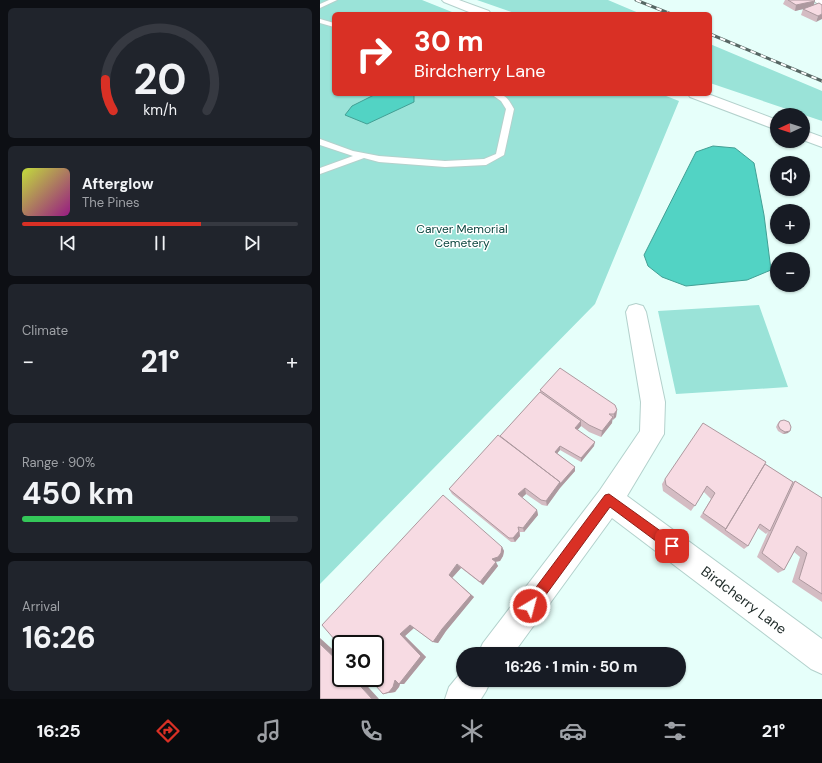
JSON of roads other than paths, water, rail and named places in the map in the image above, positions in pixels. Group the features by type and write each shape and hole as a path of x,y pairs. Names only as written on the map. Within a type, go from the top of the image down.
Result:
{"street":[{"path":"448,0 480,12"},
{"path":"700,96 770,122"},
{"path":"810,138 822,142"},
{"path":"499,647 609,499 652,434 653,402 636,312"},
{"name":"Birdcherry Lane","path":"609,499 822,658"},
{"path":"461,699 470,687"}],"lane":[{"path":"320,6 334,0"},
{"path":"320,21 332,24"},
{"path":"320,142 352,153 379,159 445,164 480,163 495,159 500,155 510,109 504,99 499,96"},
{"path":"320,171 363,155"}],"railway":[{"path":"636,0 666,12"},
{"path":"712,35 822,81"}],"park label":[{"name":"Carver Memorial Cemetery","path":"462,236"}]}
